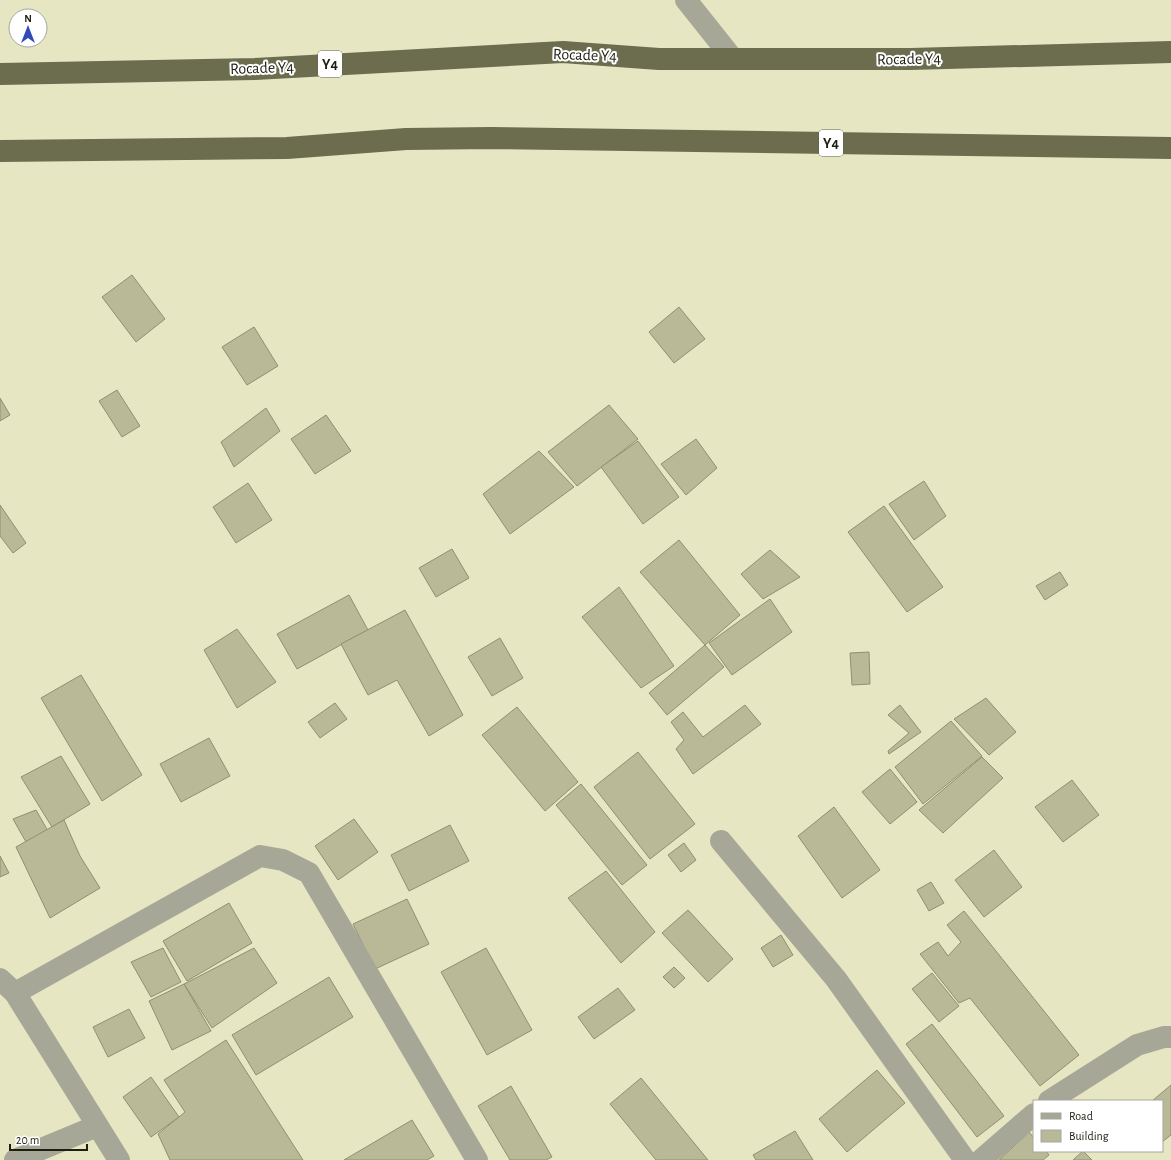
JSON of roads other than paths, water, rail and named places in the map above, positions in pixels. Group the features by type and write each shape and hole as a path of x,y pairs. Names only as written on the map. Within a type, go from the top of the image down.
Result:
{"highway":[{"name":"Rocade Y4","path":"0,74 255,69 563,52 659,59 911,59 1171,52"},
{"name":"Y4","path":"0,151 287,148 406,139 491,138 1171,148"}],"street":[{"path":"686,0 733,59"},
{"path":"721,841 836,979 966,1160"},
{"path":"119,1160 7,986 260,856 283,860 309,873 477,1160"},
{"path":"1051,1100 1137,1045 1164,1037 1171,1037"},
{"path":"981,1160 1033,1115"},
{"path":"15,1160 97,1126"}]}
